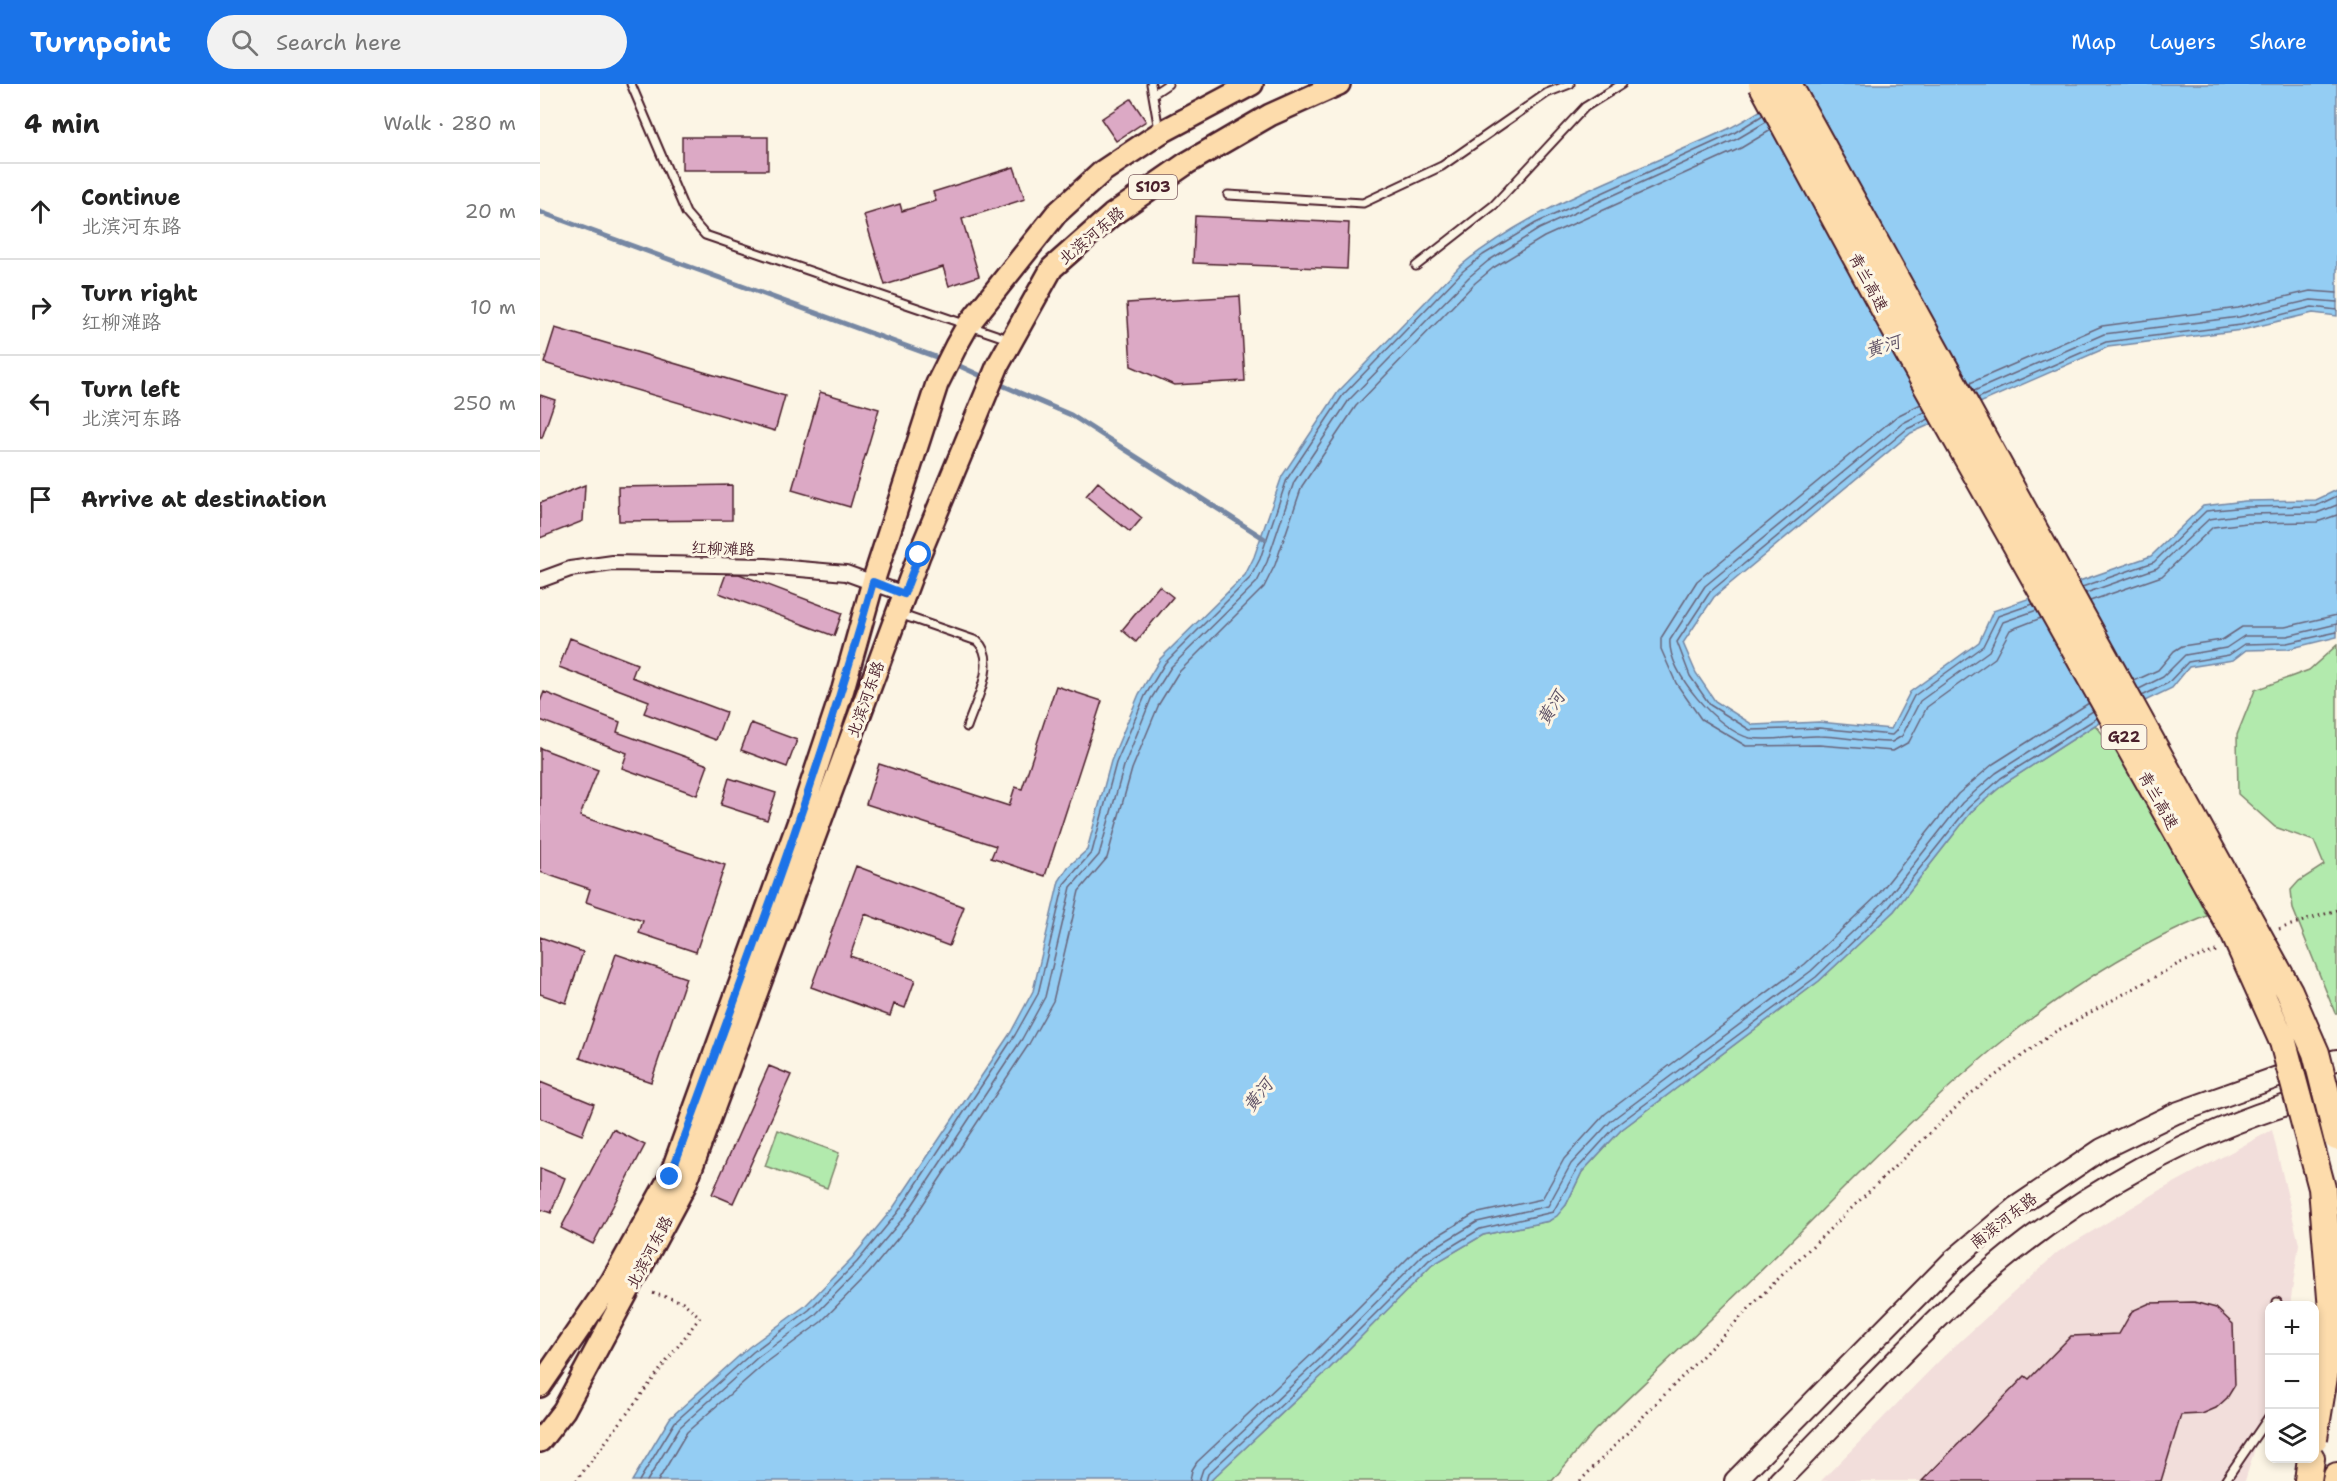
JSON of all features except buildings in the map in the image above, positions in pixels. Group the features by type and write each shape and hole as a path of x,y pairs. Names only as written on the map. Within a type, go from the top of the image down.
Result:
{"highway":[{"name":"青兰高速","path":"1762,84 1901,340 2233,931 2283,1042 2322,1188 2333,1322 2319,1409"},
{"name":"青兰高速","path":"1788,84 2289,991 2316,1053 2337,1137"},
{"path":"2308,1481 2310,1463"},
{"path":"2336,1481 2337,1476"}],"main road":[{"name":"北滨河东路","path":"540,1386 612,1281 670,1177 807,799 843,689 873,582 937,384 956,346 968,325 1056,214 1103,171 1160,133 1252,84"},
{"name":"北滨河东路","path":"540,1442 564,1410 686,1185 900,603 998,365 1052,268 1112,215 1187,163 1270,116 1338,84"},
{"name":"南滨河东路","path":"1735,1481 1952,1261 2016,1207 2102,1149 2176,1113 2303,1068 2337,1060"},
{"name":"南滨河东路","path":"1779,1481 1969,1289 2091,1196 2189,1141 2310,1098 2337,1091"}],"street":[{"name":"红柳滩路","path":"540,580 570,569 613,563 656,562 789,568 846,573 873,582 900,603"}],"lane":[{"path":"632,84 686,213 705,235 1010,340"},
{"path":"1151,84 1160,133"},
{"path":"1153,94 1168,84"},
{"path":"1228,195 1363,203 1442,166 1547,93 1570,84"},
{"path":"1416,266 1494,205 1585,107 1622,84"},
{"path":"900,603 976,641 986,652 986,667 967,727"},
{"path":"2225,1481 2265,1423"}],"path":[{"path":"2276,930 2337,910"},
{"path":"1580,1481 1774,1282 1969,1095 2053,1033 2180,963 2223,948"},
{"path":"576,1481 700,1317 683,1302 630,1287"}],"shaded area":[{"path":"2272,1130 2299,1244 2291,1301 2265,1301 2265,1415 2245,1481 1821,1481 1944,1356 2058,1252 2159,1191"}],"green space":[{"path":"2337,645 2337,1013 2335,1013 2293,909 2291,890 2299,881 2324,865 2314,841 2275,827 2238,794 2237,735 2255,690 2309,670"},
{"path":"2095,725 2131,767 2207,916 2148,943 2093,976 2040,1012 1941,1094 1594,1431 1552,1481 1210,1481 1329,1369 1432,1265 1483,1235 1549,1221 1566,1205 1582,1172 1621,1130 1819,981 1894,911 1972,811 2005,783"},
{"path":"778,1130 839,1153 827,1188 765,1166"}],"water":[{"name":"黄河","path":"1803,84 2337,84 2337,316 2313,313 2242,330 2108,347 1911,433 1714,597 1683,643 1696,673 1715,701 1753,725 1819,722 1891,729 1910,692 1979,642 1993,611 2151,556 2203,506 2245,501 2316,500 2337,490 2337,637 2288,649 2246,650 2233,660 2189,667 2172,688 2095,725 2005,783 1972,811 1894,911 1819,981 1621,1130 1582,1172 1566,1205 1557,1216 1549,1221 1483,1235 1432,1265 1329,1369 1210,1481 632,1481 670,1418 749,1347 805,1306 852,1258 893,1208 1011,1032 1033,991 1059,881 1068,867 1087,850 1111,761 1139,694 1160,659 1245,575 1254,557 1282,476 1338,392 1459,267 1489,244 1554,206 1728,129"}],"waterway":[{"path":"540,212 944,360"},
{"path":"953,363 988,379"},
{"path":"997,383 1071,415 1265,539"}],"route":[{"path":"670,1177 799,821 843,689 873,582 904,594 919,555"}]}
